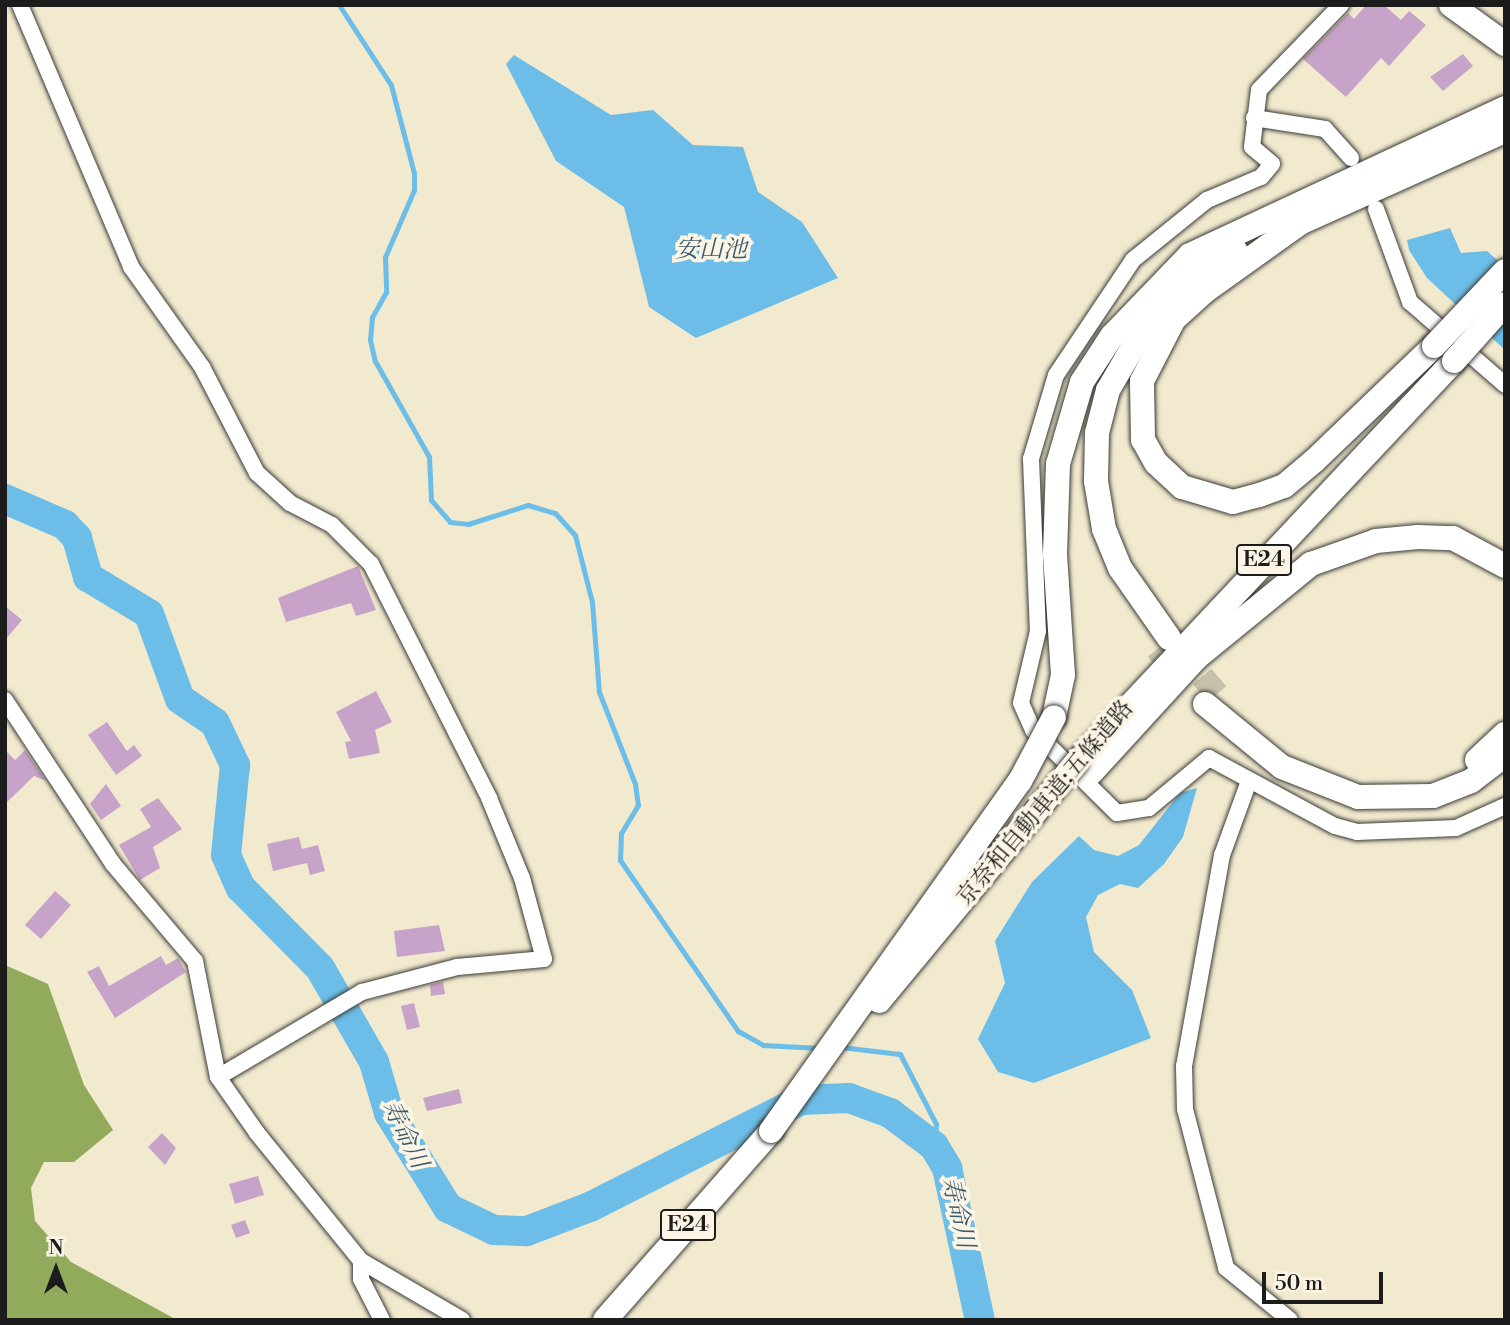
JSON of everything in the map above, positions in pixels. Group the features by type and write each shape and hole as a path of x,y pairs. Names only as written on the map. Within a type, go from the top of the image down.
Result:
{"highway":[{"path":"1451,5 1505,44"},
{"path":"771,1131 1012,792 1054,716 1063,675 1055,554 1058,464 1082,382 1112,336 1190,255 1505,108"},
{"path":"1112,336 1093,399 1083,493 1109,578 1163,644 1120,568 1104,529 1096,457 1108,390 1157,306 1204,269 1505,131"},
{"path":"1300,223 1174,319 1152,355 1142,381 1139,420 1143,440 1169,478 1233,502 1284,486 1434,346 1505,271"},
{"name":"京奈和自動車道;五條道路","path":"605,1320 771,1131 1020,831 1084,767 1505,304"},
{"path":"1084,767 1196,658 1311,564 1376,541 1418,537 1453,538 1505,566"},
{"path":"1505,734 1482,757 1431,782 1357,784 1327,777 1285,752 1211,699 1282,767 1358,797 1433,796 1471,781 1505,755"}],"street":[{"path":"20,5 131,267 202,367 257,473 290,503 332,525 371,564 489,798 523,878 544,959 457,967 362,992 218,1077"},
{"path":"1341,5 1259,90 1252,147 1272,164 1261,177 1208,200 1133,260 1086,323 1046,398 1031,459 1037,652 1021,693 1033,730 1117,813 1149,808 1209,758 1335,826 1379,835 1456,828 1505,806"},
{"path":"1254,118 1325,128 1350,158"},
{"path":"1376,209 1410,302 1505,385"},
{"path":"5,700 113,864 194,961 218,1077 361,1261 461,1320"},
{"path":"1249,781 1222,855 1184,1066 1185,1108 1226,1268 1290,1320"},
{"path":"361,1261 361,1279 382,1320"}],"green space":[{"path":"5,965 48,984 84,1085 113,1130 74,1162 44,1162 31,1188 35,1221 71,1262 177,1320 5,1320"}],"water":[{"name":"安山池","path":"514,55 611,115 653,110 693,145 743,147 758,192 802,222 838,278 696,338 649,307 624,207 556,161 506,64"},
{"path":"1450,228 1461,253 1487,251 1505,267 1505,350 1427,278 1409,250 1407,240"},
{"path":"1197,788 1183,837 1164,864 1138,888 1120,884 1098,895 1086,917 1094,952 1132,990 1151,1038 1034,1083 998,1072 978,1039 1005,983 995,941 1032,882 1079,836 1094,850 1118,856 1139,845 1180,793"}],"building":[{"path":"1366,5 1384,5 1401,20 1409,11 1426,25 1389,66 1381,58 1346,97 1303,59 1348,13 1354,19"},
{"path":"1463,54 1473,66 1443,91 1430,77"},
{"path":"358,566 376,610 356,616 351,603 286,622 278,598"},
{"path":"5,606 22,620 5,640"},
{"path":"376,691 392,722 375,730 380,753 349,759 345,742 351,741 336,712"},
{"path":"107,722 127,751 134,745 142,756 116,775 88,735"},
{"path":"5,750 15,760 25,750 46,781 34,776 5,804"},
{"path":"106,784 121,806 101,820 90,804"},
{"path":"158,798 182,829 153,847 160,868 140,880 119,845 151,827 140,809"},
{"path":"299,837 302,849 318,845 325,871 310,875 307,863 273,871 267,844"},
{"path":"55,891 71,905 41,939 25,925"},
{"path":"439,925 445,951 397,957 394,931"},
{"path":"161,956 166,965 178,958 186,972 115,1018 87,972 99,966 109,986"},
{"path":"443,982 445,994 431,996 430,985"},
{"path":"414,1003 420,1027 407,1030 401,1006"},
{"path":"459,1089 462,1103 427,1111 423,1098"},
{"path":"162,1133 176,1148 165,1165 148,1147"},
{"path":"258,1176 264,1195 235,1204 229,1184"},
{"path":"245,1220 250,1233 236,1238 231,1225"}],"waterway":[{"path":"339,5 391,85 414,173 414,190 385,257 386,292 372,317 370,340 375,361 429,457 431,500 450,522 468,524 528,505 555,513 575,535 592,602 599,692 635,784 638,805 621,833 620,860 738,1031 763,1045 820,1048"},
{"name":"寿命川","path":"5,499 65,525 77,538 88,577 149,614 180,699 215,723 235,765 226,855 241,888 320,968 374,1062 389,1113 448,1208 494,1230 527,1231 590,1207 801,1100 849,1098 890,1113 934,1146 947,1168 980,1320"},
{"path":"841,1047 900,1054 936,1124 934,1146"}],"tunnel":[{"path":"1157,649 1183,680"},
{"path":"1179,649 1217,694"}]}
